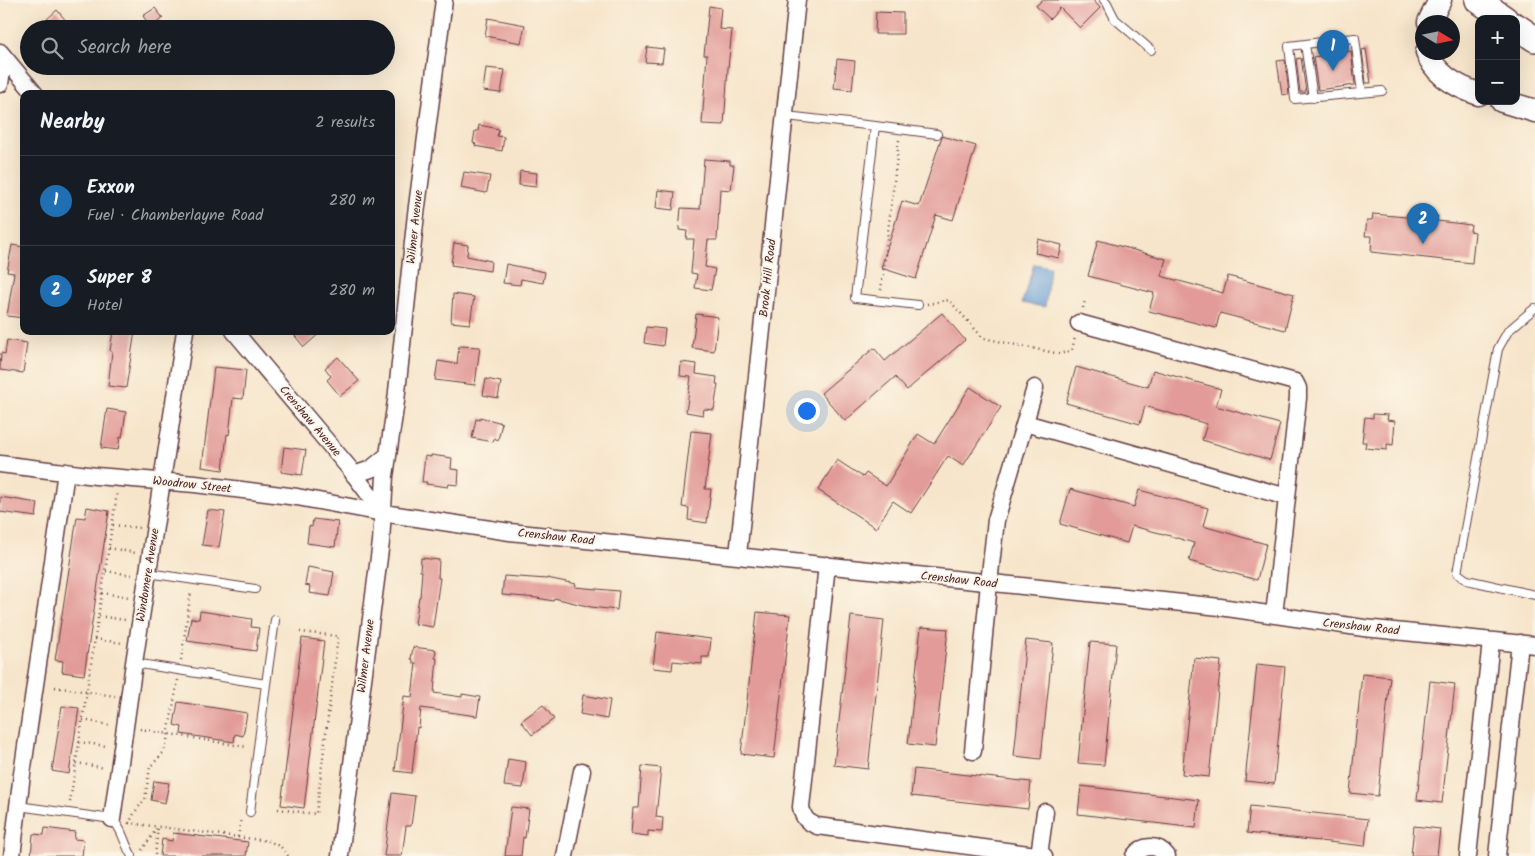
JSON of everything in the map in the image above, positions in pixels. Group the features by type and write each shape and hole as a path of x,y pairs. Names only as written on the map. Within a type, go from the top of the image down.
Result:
{"main road":[{"path":"1478,0 1499,15"},
{"path":"1520,29 1535,39"}],"street":[{"name":"Wilmer Avenue","path":"340,856 381,542 385,476 396,401 431,94 444,0"},
{"name":"Brook Hill Road","path":"738,555 797,0"},
{"path":"1432,15 1440,0"},
{"path":"0,84 2,54"},
{"path":"2,54 32,90"},
{"path":"1431,60 1446,78 1462,88 1475,93"},
{"path":"1515,105 1535,111"},
{"path":"1079,323 1295,382 1298,388 1298,398 1274,615"},
{"name":"Windomere Avenue","path":"112,819 134,663 142,574 162,482 184,335"},
{"name":"Crenshaw Avenue","path":"237,335 354,475 383,513"},
{"path":"973,751 996,520 1035,388"},
{"path":"1025,423 1287,498"},
{"path":"354,475 371,470 388,455"},
{"name":"Woodrow Street","path":"0,464 297,497 383,513"},
{"path":"12,856 66,472"},
{"name":"Crenshaw Road","path":"383,513 510,532 1220,607 1364,628 1528,644"},
{"path":"827,565 801,807 802,816 808,822 817,826 1044,856"},
{"path":"1468,856 1491,641"},
{"path":"1498,856 1528,644"},
{"path":"565,856 582,771"},
{"path":"1039,855 1045,812"},
{"path":"1134,856 1140,850 1150,846 1160,849 1167,856"}],"lane":[{"path":"1104,0 1115,19 1151,50"},
{"path":"1362,93 1355,38 1289,46 1294,99 1313,98 1382,91"},
{"path":"1305,44 1313,98"},
{"path":"786,116 937,134"},
{"path":"875,126 855,298 918,306"},
{"path":"1535,308 1508,331 1498,349 1457,573 1468,580 1535,595"},
{"path":"142,574 255,589"},
{"path":"250,812 275,620"},
{"path":"134,663 266,684"},
{"path":"18,806 112,819 117,824 125,843 136,855"}],"path":[{"path":"875,290 881,290 900,139 893,138"},
{"path":"918,306 949,300 983,338 1060,354 1072,350 1085,300"},
{"path":"70,805 118,490"},
{"path":"112,525 144,529"},
{"path":"109,548 140,554"},
{"path":"106,571 142,574"},
{"path":"180,661 191,587"},
{"path":"102,593 133,597"},
{"path":"98,616 129,621"},
{"path":"278,809 316,814 318,804 338,636 300,632"},
{"path":"95,638 126,643"},
{"path":"178,678 165,750 150,767 145,799 129,823 274,843 281,847 288,856"},
{"path":"55,688 118,697"},
{"path":"83,720 113,726"},
{"path":"140,729 248,747"},
{"path":"79,742 110,747"},
{"path":"76,763 107,768"},
{"path":"238,837 240,820"},
{"path":"136,855 158,827"},
{"path":"155,856 158,827"}],"water":[{"path":"1034,264 1050,267 1045,307 1022,303"}],"building":[{"path":"1042,0 1093,0 1100,8 1080,28 1060,8 1050,19 1036,6"},
{"path":"709,6 721,8 719,29 732,30 724,125 702,124 707,55 704,55"},
{"path":"155,8 163,18 160,20 146,20 143,16"},
{"path":"57,10 65,20 46,20"},
{"path":"876,12 903,13 903,34 875,34"},
{"path":"488,18 525,25 521,43 485,36"},
{"path":"647,47 664,49 662,63 645,62"},
{"path":"1366,49 1371,83 1366,83 1362,50"},
{"path":"1351,51 1355,85 1318,90 1313,57"},
{"path":"1301,58 1306,92 1300,92 1296,59"},
{"path":"837,59 855,61 852,90 834,88"},
{"path":"1285,60 1289,94 1282,95 1277,61"},
{"path":"486,68 505,70 501,93 483,91"},
{"path":"479,125 499,129 497,136 504,137 502,151 475,146 476,144 473,143 475,131 478,131"},
{"path":"942,136 976,146 953,220 936,215 916,279 881,268 902,201 919,206"},
{"path":"704,159 730,161 730,165 734,165 731,190 720,189 717,240 708,240 705,267 715,269 711,290 695,288 697,274 691,273 694,239 686,239 687,231 679,230 681,208 700,209"},
{"path":"520,171 537,173 536,187 519,185"},
{"path":"464,172 490,176 486,193 461,188"},
{"path":"658,190 675,192 673,210 656,208"},
{"path":"1407,213 1438,216 1437,221 1471,225 1470,231 1475,232 1472,263 1371,252 1372,236 1365,236 1367,220 1372,220 1373,214 1406,217"},
{"path":"1038,239 1062,245 1059,258 1035,253"},
{"path":"1098,240 1166,259 1161,276 1223,293 1228,276 1294,294 1285,330 1220,313 1216,328 1149,311 1154,293 1088,276"},
{"path":"454,243 468,245 467,256 491,261 490,271 451,265"},
{"path":"12,245 20,246 20,318 7,316 14,273 7,272"},
{"path":"506,264 545,272 543,283 521,279 520,285 503,283"},
{"path":"453,294 474,297 470,324 451,322"},
{"path":"942,313 965,340 907,390 895,377 845,421 821,393 874,348 885,361"},
{"path":"696,314 718,317 714,351 692,348"},
{"path":"646,327 665,329 663,346 644,343"},
{"path":"112,335 134,335 126,388 108,386 112,352 110,351"},
{"path":"294,335 318,335 304,347"},
{"path":"7,340 27,343 23,373 0,370 1,353 5,354"},
{"path":"459,346 480,347 475,385 435,380 438,361 457,364"},
{"path":"338,357 359,381 340,396 327,380 331,376 325,368"},
{"path":"681,362 697,364 696,374 717,377 716,384 718,384 714,410 704,409 703,415 686,412 691,377 680,376"},
{"path":"214,367 246,370 243,399 233,398 223,470 202,467"},
{"path":"1076,367 1148,387 1153,370 1221,389 1216,406 1280,424 1270,460 1202,440 1207,424 1145,406 1140,424 1066,403"},
{"path":"486,379 501,382 498,398 483,395"},
{"path":"970,387 1001,407 963,466 948,456 911,513 893,501 876,528 818,490 837,460 863,477 866,473 886,486 918,434 934,444"},
{"path":"107,409 126,412 118,450 101,448"},
{"path":"1373,414 1388,415 1387,420 1395,421 1393,445 1387,444 1387,450 1365,448 1366,442 1362,442 1365,417 1373,418"},
{"path":"480,417 502,423 498,440 494,438 493,442 472,438 476,419 480,420"},
{"path":"691,431 712,433 705,489 711,489 707,523 688,520 689,508 682,507"},
{"path":"284,447 306,450 302,475 281,472"},
{"path":"431,455 452,458 451,469 459,470 458,485 449,484 448,487 422,482 425,456 431,457"},
{"path":"1070,489 1134,507 1139,490 1208,508 1203,526 1266,544 1257,580 1189,561 1194,543 1160,533 1132,526 1127,543 1060,524"},
{"path":"0,497 38,503 36,517 0,512"},
{"path":"87,507 109,511 84,675 62,672 63,661 55,660 77,517 85,518"},
{"path":"208,510 225,512 219,547 202,545"},
{"path":"313,519 338,522 335,547 307,543 309,526 312,527"},
{"path":"421,558 439,560 438,578 440,578 433,627 415,624 420,597"},
{"path":"308,567 334,572 330,596 309,593 310,586 305,585"},
{"path":"504,576 547,578 576,584 575,587 619,591 617,610 591,607 554,598 553,601 502,595"},
{"path":"200,611 252,619 251,627 259,628 256,651 187,641 191,618 199,619"},
{"path":"757,612 790,615 774,758 741,754"},
{"path":"851,616 884,620 868,769 834,765"},
{"path":"921,627 948,629 935,747 908,744"},
{"path":"657,632 711,639 709,657 702,657 702,664 673,661 672,670 653,668"},
{"path":"302,638 324,641 304,808 281,805"},
{"path":"1026,640 1053,643 1041,759 1014,756"},
{"path":"1090,642 1116,644 1104,765 1078,763"},
{"path":"413,647 436,650 434,693 462,697 462,694 480,697 477,716 421,708 412,773 395,771 404,696 412,697 416,663 413,663 411,659"},
{"path":"1194,658 1221,661 1209,777 1182,774"},
{"path":"1257,664 1285,667 1274,784 1245,781"},
{"path":"1362,674 1390,677 1378,796 1350,793"},
{"path":"1430,681 1455,684 1442,803 1417,800"},
{"path":"583,695 610,700 607,719 580,714"},
{"path":"178,702 247,713 243,736 235,734 234,742 181,734 182,727 174,725"},
{"path":"543,705 554,719 532,735 521,721"},
{"path":"62,706 79,708 69,774 52,771"},
{"path":"508,759 526,762 523,788 504,786"},
{"path":"642,766 661,768 656,817 663,818 662,832 648,831 648,836 631,834 633,808 639,808"},
{"path":"914,769 1031,782 1028,809 911,796"},
{"path":"154,781 169,783 165,803 151,800"},
{"path":"1081,786 1199,800 1196,828 1078,814"},
{"path":"392,793 415,796 411,826 406,826 402,856 384,856"},
{"path":"1250,806 1368,819 1365,846 1247,833"},
{"path":"511,807 529,809 521,856 505,856"},
{"path":"1414,826 1440,829 1437,856 1411,856"},
{"path":"45,828 75,832 74,839 84,840 82,856 31,856 33,834 44,835"},
{"path":"173,833 248,842 246,856 160,856 162,839 172,841"}],"place":[{"name":"Exxon","path":"1333,71"},
{"name":"Super 8","path":"1423,244"}]}
